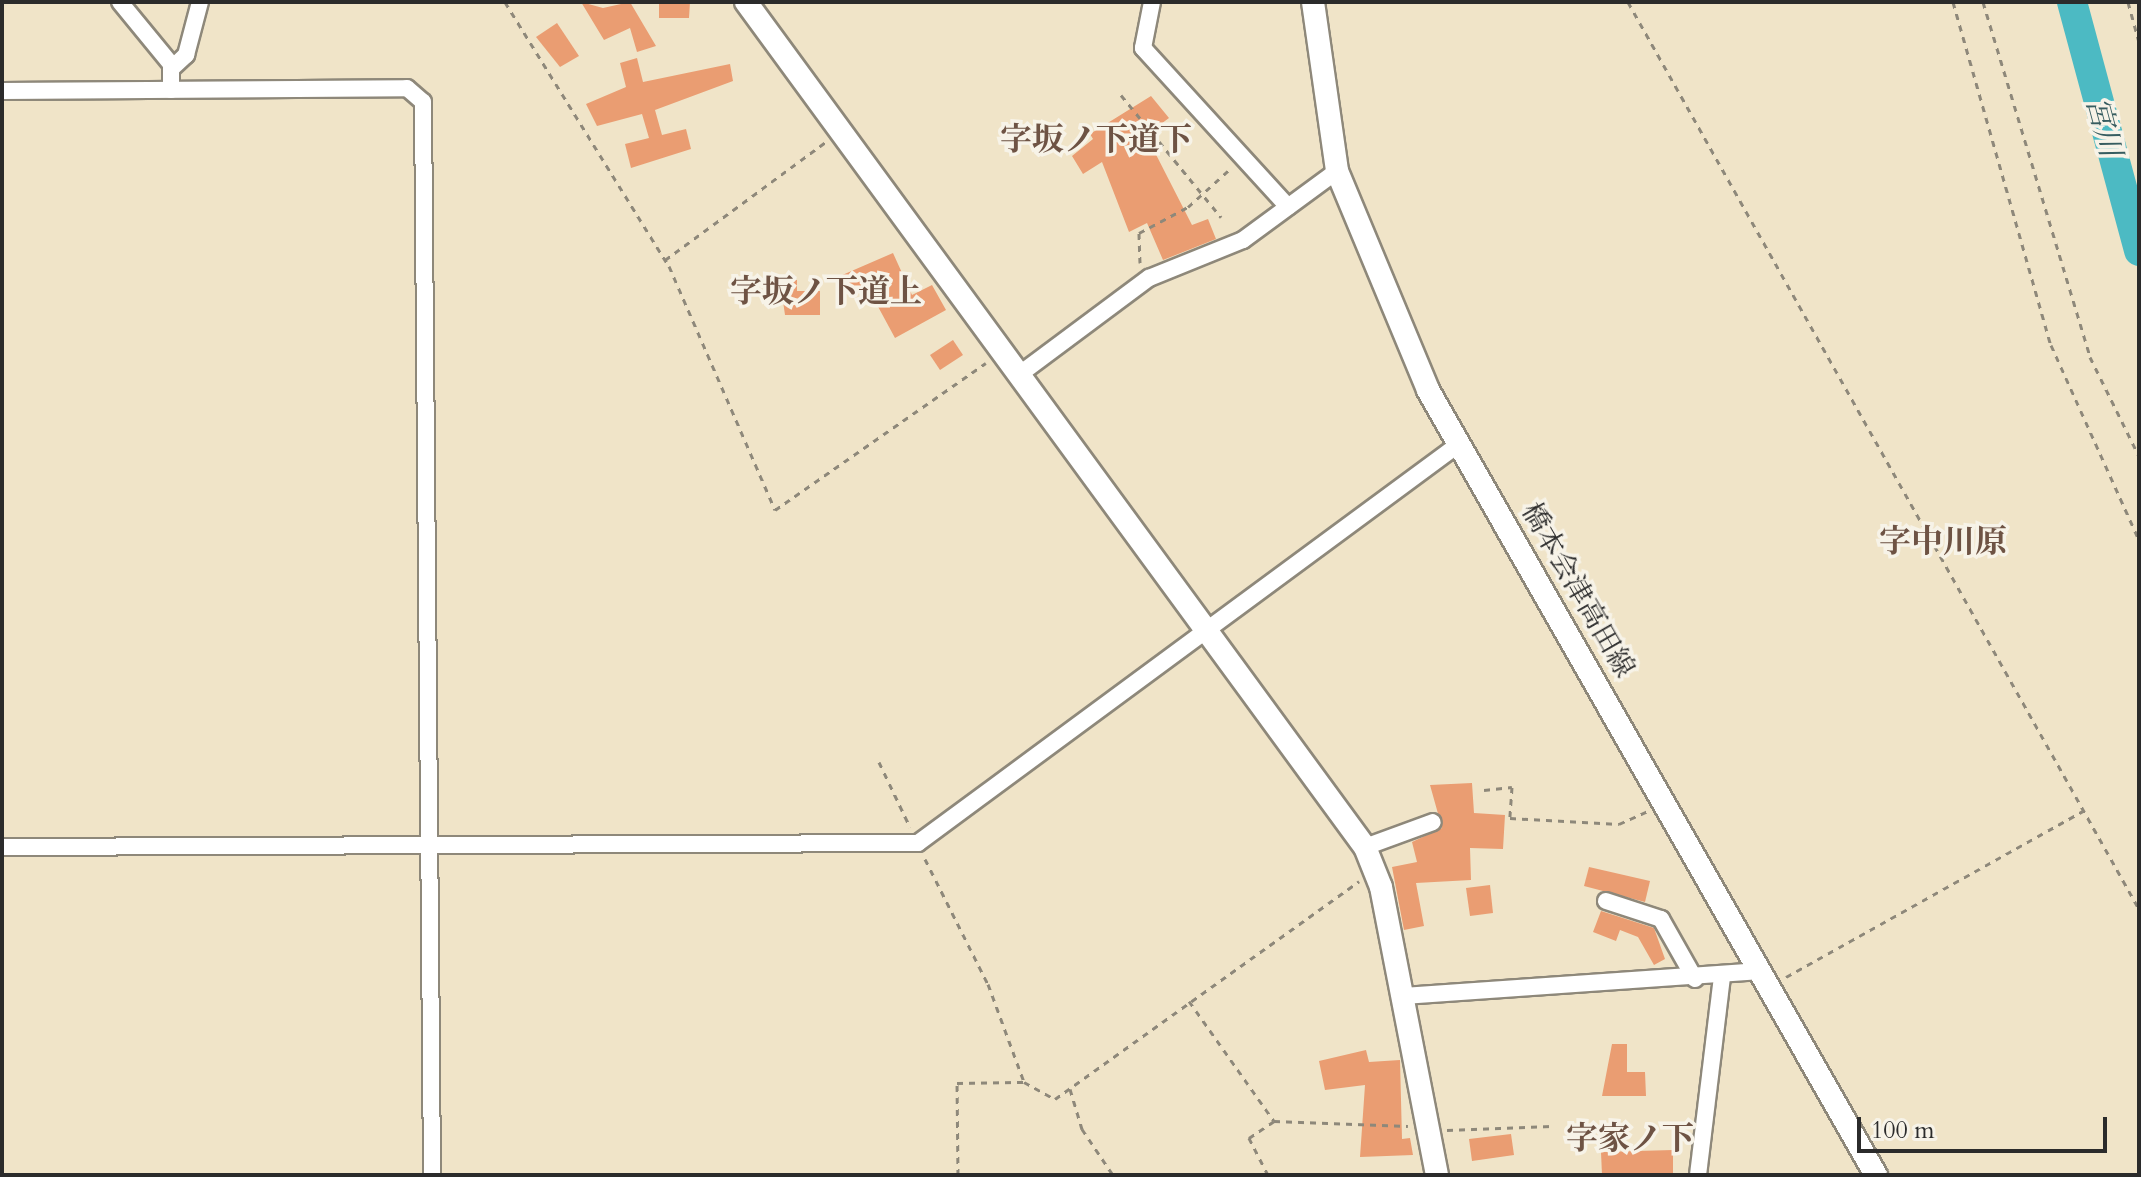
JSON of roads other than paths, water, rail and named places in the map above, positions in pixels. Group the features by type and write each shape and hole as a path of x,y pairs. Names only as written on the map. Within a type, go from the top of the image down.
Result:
{"street":[{"path":"120,2 171,69 171,90"},
{"path":"171,69 186,55 200,2"},
{"path":"746,2 1365,847 1375,869 1404,996 1437,1175"},
{"path":"1152,2 1143,48 1288,207"},
{"name":"橋本会津高田線","path":"1313,2 1337,171 1428,390 1666,802 1876,1175"},
{"path":"2,91 407,88 423,102 432,1175"},
{"path":"1020,374 1145,281 1243,240 1337,171"},
{"path":"2,847 918,843 1210,632 1459,444"},
{"path":"1365,847 1433,822"},
{"path":"1606,901 1661,919 1695,979"},
{"path":"1404,996 1722,977 1764,979"},
{"path":"1698,1175 1722,977"}],"waterway":[{"name":"宮川","path":"2072,2 2139,251"}],"district":[{"name":"字坂ノ下道下","path":"1096,140"},
{"name":"字坂ノ下道上","path":"826,292"},
{"name":"字中川原","path":"1943,542"},
{"name":"字家ノ下","path":"1630,1139"}]}
